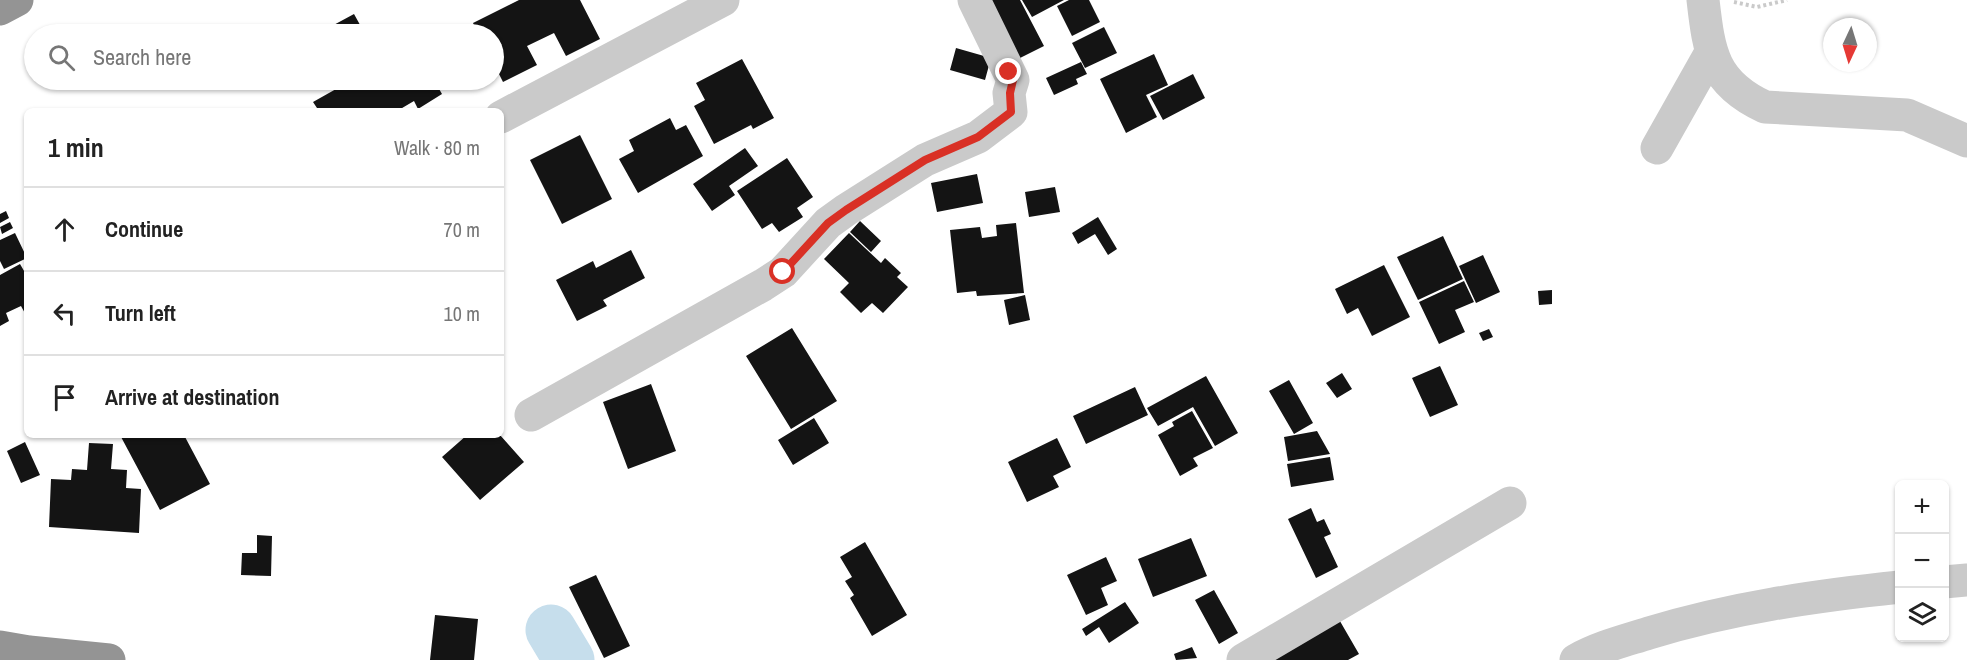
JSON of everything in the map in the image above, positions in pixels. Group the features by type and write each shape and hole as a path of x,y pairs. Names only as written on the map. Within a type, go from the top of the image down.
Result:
{"highway":[{"path":"0,9 17,0"},
{"path":"0,647 109,660"}],"street":[{"path":"504,115 723,0"},
{"path":"531,415 763,285 783,272 828,223 846,210 925,160 978,137 1011,112 1010,93 1013,80 974,0"},
{"path":"1657,148 1710,54 1716,1"},
{"path":"1710,54 1729,84 1747,99 1765,107 1907,115 1967,141"},
{"path":"1243,660 1510,503"},
{"path":"1949,582 1967,580"},
{"path":"1576,660 1594,650 1699,618 1807,596 1895,587"}],"path":[{"path":"1716,1 1757,7 1787,0"}],"building":[{"path":"519,0 580,0 600,39 566,56 554,33 527,46 537,65 504,82 504,24 473,23"},
{"path":"986,0 1020,0 1044,46 1018,59"},
{"path":"1022,0 1064,0 1032,17"},
{"path":"1069,0 1089,0 1100,22 1072,36 1057,6"},
{"path":"354,14 360,24 336,24"},
{"path":"1104,27 1117,53 1085,68 1072,43"},
{"path":"956,48 991,58 985,80 950,70"},
{"path":"1154,54 1168,85 1146,95 1157,117 1126,133 1100,79"},
{"path":"742,59 774,118 753,129 751,125 714,144 694,106 705,100 696,83"},
{"path":"1081,62 1087,74 1076,79 1078,84 1054,95 1046,78"},
{"path":"1193,74 1205,98 1163,120 1150,96"},
{"path":"334,90 440,90 442,94 420,108 414,101 402,108 317,108 313,102"},
{"path":"670,118 676,130 686,125 703,156 638,193 619,159 634,151 629,140"},
{"path":"580,135 612,199 562,224 530,160"},
{"path":"745,148 758,166 729,186 735,195 712,211 693,184"},
{"path":"787,158 813,197 797,208 803,217 779,232 772,223 762,229 737,191"},
{"path":"977,174 983,203 937,212 931,183"},
{"path":"1055,187 1060,212 1029,217 1025,192"},
{"path":"6,211 9,218 0,223 0,214"},
{"path":"1098,217 1117,249 1108,255 1095,234 1078,244 1072,233"},
{"path":"860,221 881,241 871,252 850,232"},
{"path":"10,222 13,228 2,234 0,227"},
{"path":"1016,223 1024,293 977,296 976,291 957,293 950,230 980,227 982,238 997,236 996,225"},
{"path":"15,233 24,252 24,259 4,269 0,261 0,240"},
{"path":"849,233 881,263 885,258 901,273 897,277 908,287 883,313 872,303 861,313 840,292 849,283 824,259"},
{"path":"1443,236 1463,279 1418,300 1397,257"},
{"path":"631,250 645,278 603,300 607,306 577,321 556,280 593,261 596,268"},
{"path":"1483,255 1500,292 1476,303 1459,266"},
{"path":"20,264 24,271 24,312 21,306 6,313 9,321 0,326 0,275"},
{"path":"1384,265 1410,317 1372,336 1358,308 1347,314 1335,289"},
{"path":"1464,281 1474,302 1455,310 1465,332 1439,344 1419,302"},
{"path":"1552,290 1552,304 1539,305 1538,291"},
{"path":"1025,295 1030,320 1009,325 1004,300"},
{"path":"792,328 837,401 791,429 746,356"},
{"path":"1489,329 1493,337 1483,341 1479,333"},
{"path":"1440,366 1458,405 1430,417 1412,378"},
{"path":"1342,373 1352,389 1337,398 1326,383"},
{"path":"1206,376 1238,433 1215,446 1193,407 1158,426 1147,408"},
{"path":"1289,380 1313,423 1294,434 1269,391"},
{"path":"651,384 676,451 628,469 603,402"},
{"path":"1135,387 1148,415 1086,444 1073,416"},
{"path":"1192,411 1213,448 1193,458 1198,466 1180,476 1158,435 1174,426 1172,422"},
{"path":"814,418 829,443 793,465 778,440"},
{"path":"1317,431 1330,454 1288,461 1284,437"},
{"path":"122,438 186,438 210,484 160,510"},
{"path":"464,438 503,438 524,462 480,500 442,457"},
{"path":"1057,438 1071,467 1053,476 1059,487 1027,502 1008,462"},
{"path":"25,442 40,475 21,483 7,451"},
{"path":"89,443 113,444 111,469 127,470 126,488 141,489 139,533 49,527 51,479 71,480 72,469 87,470"},
{"path":"1330,457 1334,480 1291,487 1287,464"},
{"path":"1311,508 1317,522 1324,519 1331,534 1324,537 1338,567 1316,578 1288,519"},
{"path":"257,535 272,536 271,576 241,575 242,553 257,553"},
{"path":"1191,538 1207,576 1153,597 1138,559"},
{"path":"865,542 907,615 872,636 850,598 854,595 845,581 852,577 840,557"},
{"path":"1106,557 1117,581 1101,588 1108,605 1086,615 1067,575"},
{"path":"596,575 630,646 604,658 569,587"},
{"path":"1214,590 1238,633 1219,644 1195,600"},
{"path":"1125,602 1139,623 1109,643 1099,627 1086,636 1082,629"},
{"path":"435,615 478,619 474,660 430,660"},
{"path":"1337,616 1359,654 1348,660 1261,660"},
{"path":"1192,647 1197,658 1176,660 1174,654"}],"waterway":[{"path":"551,630 569,660"}],"route":[{"path":"783,272 828,223 846,210 925,160 978,137 1011,112 1010,93 1013,80 1009,72"}]}
